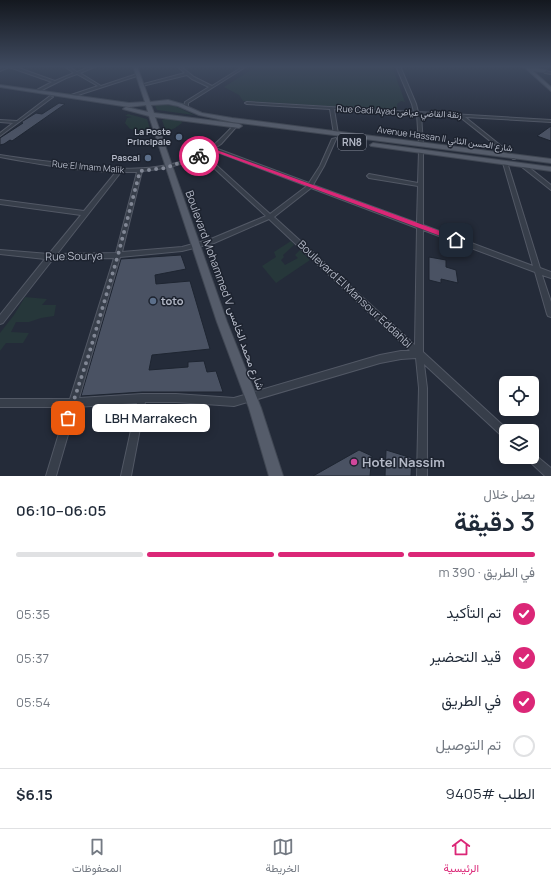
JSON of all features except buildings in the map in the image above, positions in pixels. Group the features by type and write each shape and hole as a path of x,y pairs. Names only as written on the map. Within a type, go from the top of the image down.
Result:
{"main road":[{"name":"RN8","path":"6,88 152,114"},
{"name":"RN8","path":"12,88 129,105 148,103"},
{"name":"Boulevard Mohammed V شارع محمد الخامس","path":"143,88 222,322 250,397 276,476"},
{"name":"Avenue Hassan II شارع الحسن الثاني","path":"148,103 164,102 176,104 201,114 335,137"},
{"name":"Avenue Hassan II شارع الحسن الثاني","path":"152,114 236,126 421,148 551,161"},
{"name":"Avenue Hassan II شارع الحسن الثاني","path":"421,148 505,163 551,169"}],"street":[{"path":"38,91 43,88"},
{"path":"72,96 94,88"},
{"path":"176,104 206,88"},
{"path":"186,108 186,103 207,88"},
{"path":"407,88 418,113 421,148 419,354 423,388 422,476"},
{"path":"0,135 51,97"},
{"name":"Rue Cadi Ayad زنقة القاضي عياض","path":"247,103 551,121"},
{"path":"310,186 322,166 335,137 332,108"},
{"path":"460,116 513,158"},
{"path":"0,121 17,122"},
{"name":"Rue El Imam Malik","path":"0,156 40,163 119,171 140,171 169,166 203,155 223,140 236,126"},
{"path":"212,149 421,226 551,276"},
{"name":"Boulevard El Mansour Eddahbi","path":"203,155 499,428"},
{"path":"505,163 551,314"},
{"path":"524,166 551,188"},
{"path":"0,321 84,213 119,171"},
{"path":"51,476 118,255 140,171"},
{"path":"369,176 420,185"},
{"name":"Rue Sourya","path":"0,252 51,257 118,255 182,249 212,241 270,216 310,186"},
{"path":"0,202 84,213"},
{"path":"0,403 72,403 142,398 176,398 234,402 380,359 401,355 419,354"},
{"path":"126,476 142,398"},
{"path":"539,464 551,475"}],"shaded area":[{"path":"226,88 400,88 405,102 401,101 397,104 397,110 243,101 239,95"},
{"path":"154,104 175,106 194,115 157,110"},
{"path":"128,114 147,119 150,129 145,132 130,129 125,123 127,118 132,117 125,116"},
{"path":"168,118 181,121 182,123 166,132 162,120"},
{"path":"291,241 294,245 283,255 284,257 281,260 285,265 298,258 295,255 300,250 310,260 276,283 262,266 276,257 274,252"},
{"path":"25,297 47,299 42,305 56,305 54,316 29,322 16,322 11,332 29,333 23,343 6,343 0,351 0,333 14,315"}],"way so far":[{"path":"68,418 89,354 118,255 140,171 165,168 199,156"}],"place":[{"name":"La Poste Principale","path":"179,137"},
{"name":"Pascal","path":"148,158"},
{"name":"toto","path":"153,301"},
{"name":"LBH Marrakech","path":"68,418"},
{"name":"Hotel Nassim","path":"354,462"}],"route":[{"path":"199,156 212,149 456,240"}]}
